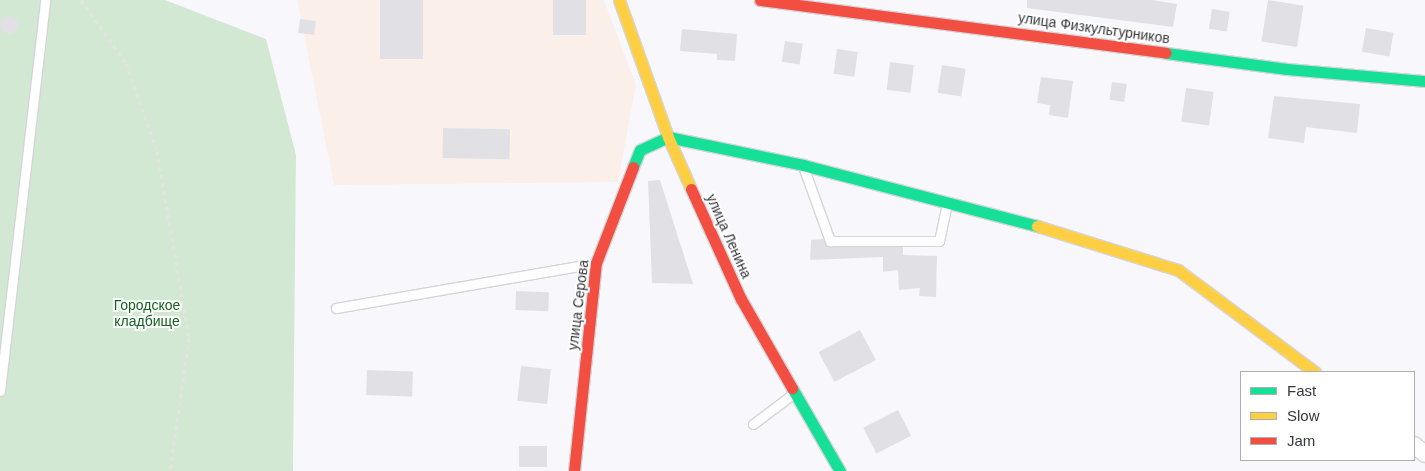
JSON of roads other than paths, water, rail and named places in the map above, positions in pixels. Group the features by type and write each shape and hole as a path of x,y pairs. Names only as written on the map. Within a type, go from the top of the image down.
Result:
{"street":[{"name":"улица Ленина","path":"619,0 668,137 741,300 796,392 840,471"},
{"name":"улица Физкультурников","path":"760,0 1287,70 1425,82"},
{"path":"668,137 803,165 1040,227 1178,270 1315,371"},
{"name":"улица Серова","path":"574,471 596,263 640,150 668,137"},
{"path":"1415,446 1425,454"}],"lane":[{"path":"0,391 45,0"},
{"path":"803,165 830,241 939,241 947,203"},
{"path":"336,308 596,263"},
{"path":"753,424 796,392"}],"park label":[{"name":"Городское кладбище","path":"147,314"}]}
